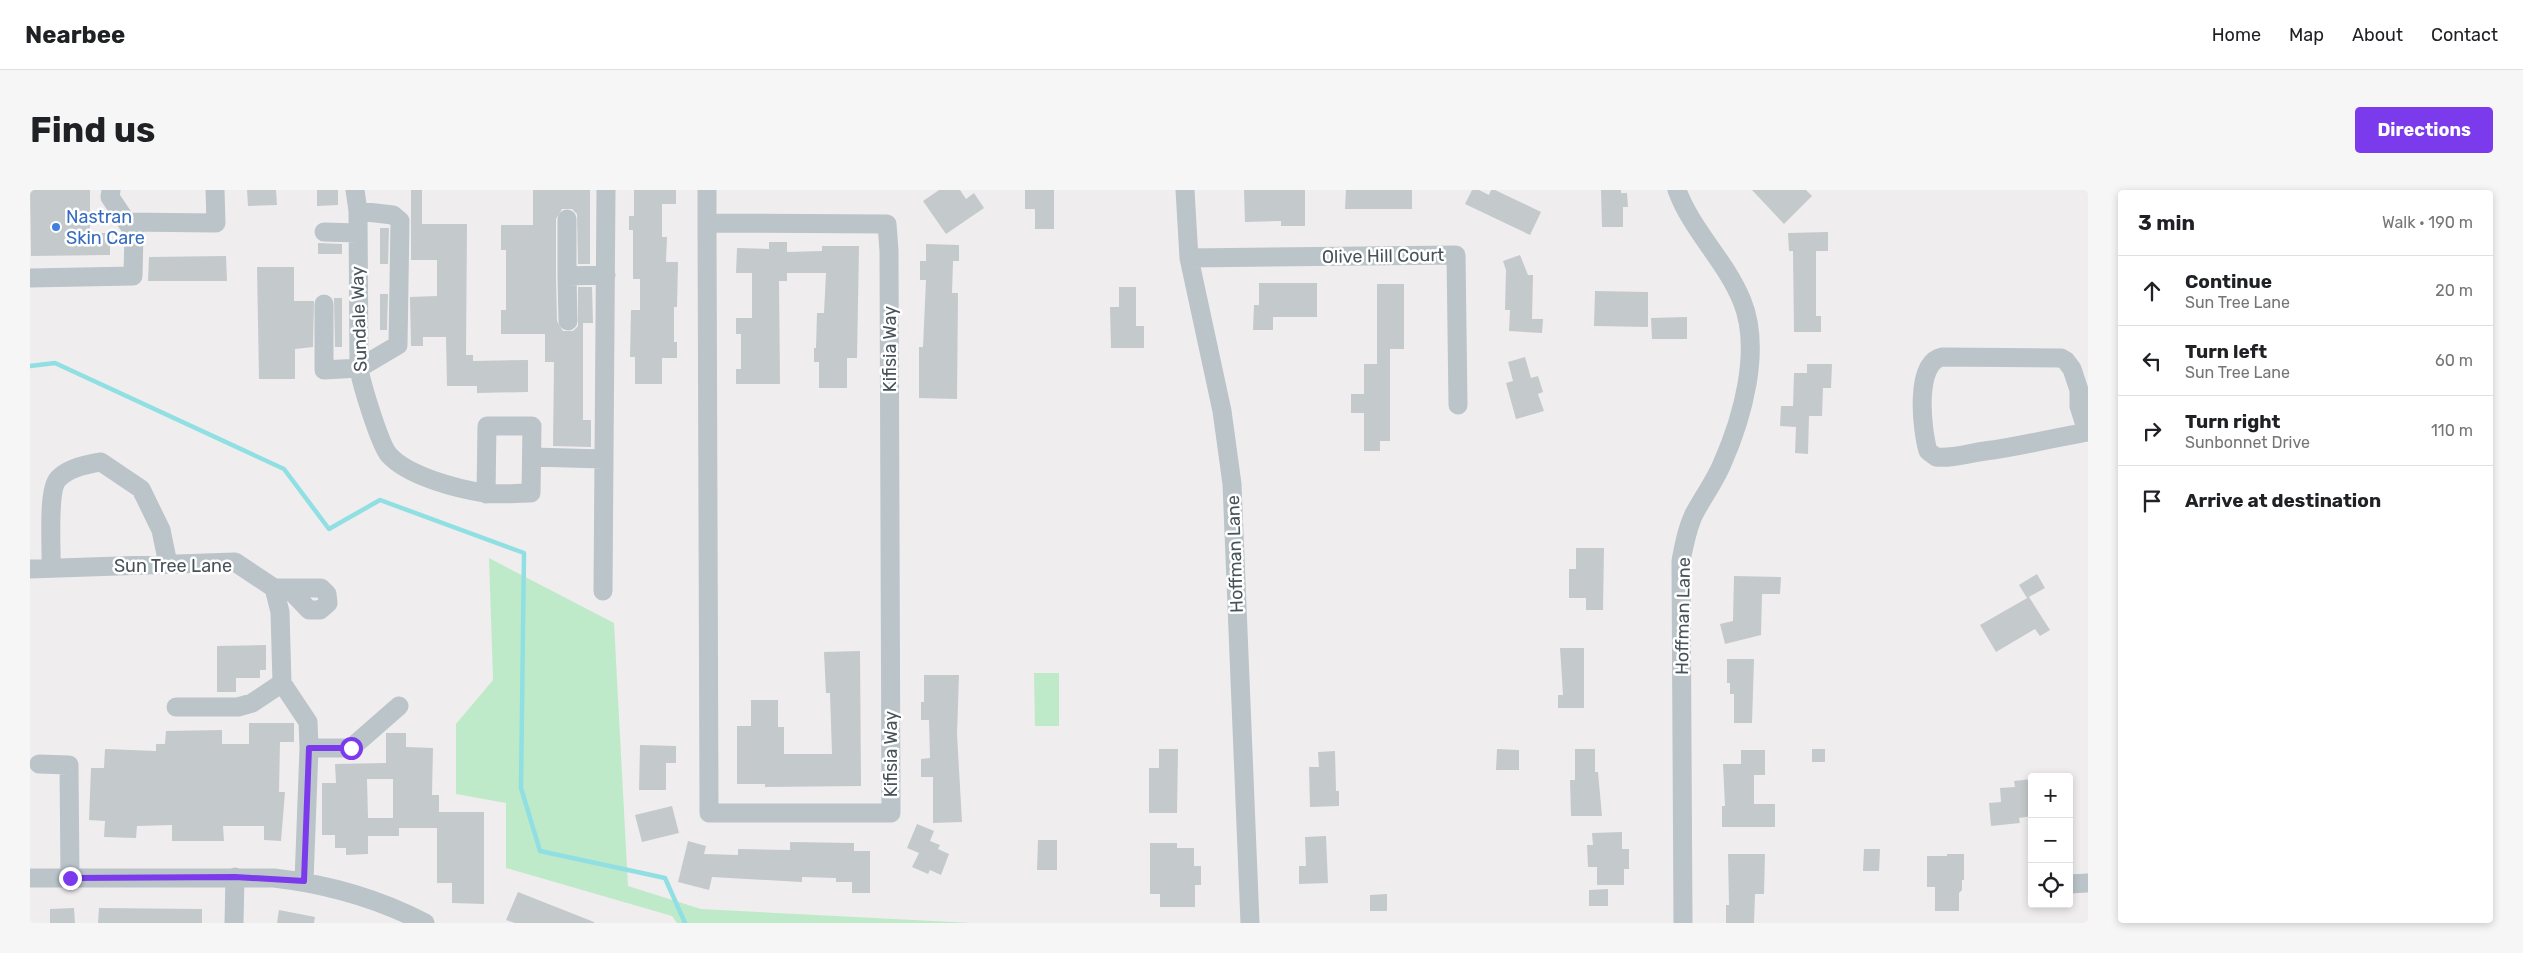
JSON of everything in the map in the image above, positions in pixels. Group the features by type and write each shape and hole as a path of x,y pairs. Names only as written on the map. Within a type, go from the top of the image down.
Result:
{"street":[{"path":"30,278 133,276 134,233 110,197 111,190"},
{"path":"127,222 216,223 215,190"},
{"name":"Sundale Way","path":"355,190 358,212 359,368 362,386 388,454 411,472 486,494 531,493 532,457"},
{"path":"604,591 606,190"},
{"name":"Kifisia Way","path":"707,190 707,223 709,813 891,812 890,260 887,224 707,223"},
{"name":"Hoffman Lane","path":"1185,190 1189,258 1222,411 1232,484 1250,923"},
{"name":"Hoffman Lane","path":"1676,191 1693,225 1742,302 1748,324 1749,346 1747,378 1740,416 1722,466 1694,515 1685,537 1682,561 1683,923"},
{"path":"324,304 324,370 359,368 398,345 400,221 393,215 358,212"},
{"path":"567,219 568,321"},
{"path":"324,232 358,233"},
{"name":"Olive Hill Court","path":"1189,258 1456,256 1458,405"},
{"path":"567,276 606,275"},
{"path":"1991,356 2064,359 2070,365 2079,390 2079,406 2087,432 2038,440 2012,448 1936,457 1928,451 1922,412 1928,366 1934,360 1942,358 1991,356"},
{"path":"486,494 487,426 532,426 532,457 604,459"},
{"path":"51,568 53,494 57,480 68,471 101,462 141,489 161,530 168,564"},
{"name":"Sun Tree Lane","path":"30,569 235,562 281,588 282,683"},
{"path":"176,707 238,707 252,703 282,683 308,722 309,748 304,881"},
{"path":"309,748 351,748 399,706"},
{"path":"39,764 69,764 70,878"},
{"path":"234,923 235,877"},
{"path":"30,878 235,877 304,881 379,903 425,923"},
{"path":"2073,884 2088,884"}],"green space":[{"path":"489,558 614,623 628,886 701,909 972,923 677,923 672,916 506,868 506,803 456,794 456,724 493,680"},
{"path":"1034,673 1059,673 1059,726 1035,726"}],"building":[{"path":"30,190 90,190 90,233 110,233 110,255 31,256"},
{"path":"247,190 276,190 277,205 248,206"},
{"path":"317,190 338,190 338,205 317,206"},
{"path":"411,190 422,190 422,224 467,224 466,355 473,355 473,361 528,360 528,392 477,393 477,386 447,386 446,337 423,337 423,346 411,346 410,297 437,296 437,260 411,260"},
{"path":"533,190 590,190 590,264 578,264 577,214 572,209 562,209 556,219 556,276 557,321 563,331 573,331 578,326 578,287 592,287 593,323 583,323 583,420 591,420 591,447 553,446 554,362 545,362 545,334 501,334 501,310 506,310 506,250 501,250 501,225 533,225"},
{"path":"634,190 676,190 676,204 662,204 662,237 667,237 666,262 678,262 677,307 674,307 674,342 677,342 677,358 662,358 662,384 635,384 635,357 630,357 631,310 640,310 640,279 633,279 633,230 629,230 629,216 634,216"},
{"path":"939,190 960,190 966,199 974,193 984,208 946,234 923,201"},
{"path":"1025,190 1054,190 1054,229 1035,229 1035,209 1025,209"},
{"path":"1244,190 1305,190 1305,226 1281,226 1281,221 1245,222"},
{"path":"1346,190 1412,190 1412,209 1345,209"},
{"path":"1472,190 1479,190 1489,195 1491,190 1495,190 1541,212 1530,235 1465,204"},
{"path":"1601,190 1621,190 1621,193 1627,193 1628,207 1623,207 1623,227 1602,227"},
{"path":"1752,190 1806,190 1812,196 1784,224"},
{"path":"380,228 389,228 388,264 380,264"},
{"path":"1828,232 1828,251 1816,251 1816,316 1821,316 1821,332 1794,332 1793,251 1789,251 1788,233"},
{"path":"769,242 787,242 787,252 822,251 822,246 859,246 857,358 847,358 847,388 819,388 819,362 814,362 817,313 824,313 826,273 787,273 787,281 779,281 780,384 736,384 736,369 741,369 741,334 736,334 736,318 752,318 752,273 736,273 737,248 769,249"},
{"path":"318,243 342,244 342,254 318,254"},
{"path":"926,244 959,245 959,261 953,261 952,293 958,293 957,399 919,398 919,347 923,347 926,280 920,280 920,261 926,261"},
{"path":"1520,255 1528,275 1533,275 1532,319 1543,319 1542,333 1509,331 1510,310 1505,310 1506,270 1503,261"},
{"path":"226,256 227,281 148,281 149,257"},
{"path":"257,267 294,267 294,301 314,301 313,347 295,349 295,379 259,379"},
{"path":"1259,283 1317,283 1317,317 1273,317 1273,330 1253,330 1254,305 1259,305"},
{"path":"1377,284 1404,284 1404,349 1390,349 1390,441 1380,441 1380,451 1364,451 1364,413 1351,413 1351,394 1364,394 1364,364 1377,364"},
{"path":"1119,287 1136,287 1136,326 1144,326 1144,348 1111,348 1110,307 1119,307"},
{"path":"1595,291 1648,292 1648,327 1594,326"},
{"path":"380,294 388,294 387,330 380,330"},
{"path":"334,298 342,298 342,347 335,347"},
{"path":"1687,317 1687,339 1652,339 1651,318"},
{"path":"1525,357 1531,378 1538,376 1543,392 1538,394 1544,411 1516,419 1506,383 1513,381 1508,362"},
{"path":"1807,364 1832,364 1831,388 1823,388 1822,416 1809,416 1808,454 1795,453 1796,427 1780,426 1781,406 1793,406 1794,373 1807,373"},
{"path":"1576,548 1604,548 1603,610 1586,610 1586,598 1569,598 1569,569 1576,569"},
{"path":"2037,574 2045,588 2027,598 2019,585"},
{"path":"1734,576 1781,577 1780,594 1762,594 1761,635 1725,644 1720,624 1733,621"},
{"path":"2029,597 2050,630 2040,636 2035,629 1996,652 1980,625"},
{"path":"266,645 266,670 260,670 260,678 236,678 236,692 217,692 217,646"},
{"path":"1560,648 1584,648 1584,708 1558,708 1558,695 1563,695"},
{"path":"860,651 861,786 765,787 765,784 737,784 737,726 751,726 751,700 778,700 778,727 784,727 784,754 832,754 830,693 826,693 824,652"},
{"path":"1727,659 1754,659 1752,723 1734,723 1734,694 1730,694 1730,683 1727,683"},
{"path":"924,675 959,675 957,734 962,822 933,823 933,777 921,777 921,759 930,758 929,720 921,720 921,702 924,702"},
{"path":"249,723 294,723 294,742 280,742 279,792 285,792 281,841 264,840 264,826 223,826 224,841 172,841 172,825 137,826 136,838 104,837 105,821 89,820 91,768 104,768 105,749 156,751 156,744 165,744 166,731 222,730 222,744 249,744"},
{"path":"386,733 406,733 406,747 433,748 432,795 439,795 439,812 484,812 484,904 452,903 452,883 437,883 437,828 399,828 399,836 368,836 368,854 346,855 346,848 335,848 335,835 322,835 322,783 336,783 335,764 386,763","holes":["367,779 393,779 393,818 368,818"]},
{"path":"640,745 676,746 676,763 666,763 666,790 639,790"},
{"path":"1159,749 1178,749 1177,813 1149,813 1149,768 1159,768"},
{"path":"1497,749 1519,750 1519,770 1496,770"},
{"path":"1575,749 1595,749 1595,772 1598,772 1602,816 1571,816 1570,780 1575,780"},
{"path":"1812,749 1825,749 1825,762 1812,762"},
{"path":"1741,750 1765,750 1765,775 1754,775 1754,804 1775,804 1775,827 1722,827 1722,806 1725,806 1723,764 1741,764"},
{"path":"1335,751 1336,791 1339,791 1339,806 1310,807 1309,767 1319,767 1318,752"},
{"path":"2028,779 2028,817 2019,818 2020,823 1991,826 1989,803 2001,802 2000,788 2015,787 2014,781"},
{"path":"672,806 679,833 642,842 635,815"},
{"path":"917,824 934,831 930,841 940,845 938,849 949,854 941,875 930,870 928,874 912,867 919,853 907,848"},
{"path":"1622,832 1622,849 1629,849 1629,869 1624,869 1624,885 1597,885 1597,867 1588,867 1587,845 1593,845 1592,833"},
{"path":"1326,836 1328,883 1299,884 1299,866 1306,866 1305,837"},
{"path":"1038,840 1057,840 1057,870 1037,870"},
{"path":"688,841 706,846 704,854 738,855 738,849 790,850 790,842 854,843 854,851 870,851 870,893 852,893 852,882 836,882 836,878 802,877 802,882 712,877 709,890 678,882"},
{"path":"1150,843 1177,843 1177,848 1194,848 1194,866 1201,866 1201,885 1195,885 1195,907 1160,907 1160,894 1150,894"},
{"path":"1864,849 1880,849 1879,871 1863,871"},
{"path":"1728,854 1765,854 1764,894 1755,894 1754,923 1726,923 1726,905 1729,905"},
{"path":"1947,854 1964,854 1964,880 1962,880 1962,890 1959,893 1959,911 1935,911 1935,887 1927,887 1927,856 1947,856"},
{"path":"1608,889 1608,906 1589,906 1589,890"},
{"path":"518,892 594,923 515,923 506,920"},
{"path":"1387,894 1387,911 1370,911 1370,895"},
{"path":"74,908 75,923 50,923 50,909"},
{"path":"99,908 202,909 202,923 98,923"},
{"path":"279,910 315,917 314,923 277,923"}],"waterway":[{"path":"30,366 55,363 284,469 329,529 380,500 524,553 521,788 540,851 665,878 685,923"}],"place":[{"name":"Nastran Skin Care","path":"56,227"}],"route":[{"path":"70,878 235,877 304,881 309,748 351,748"}]}
